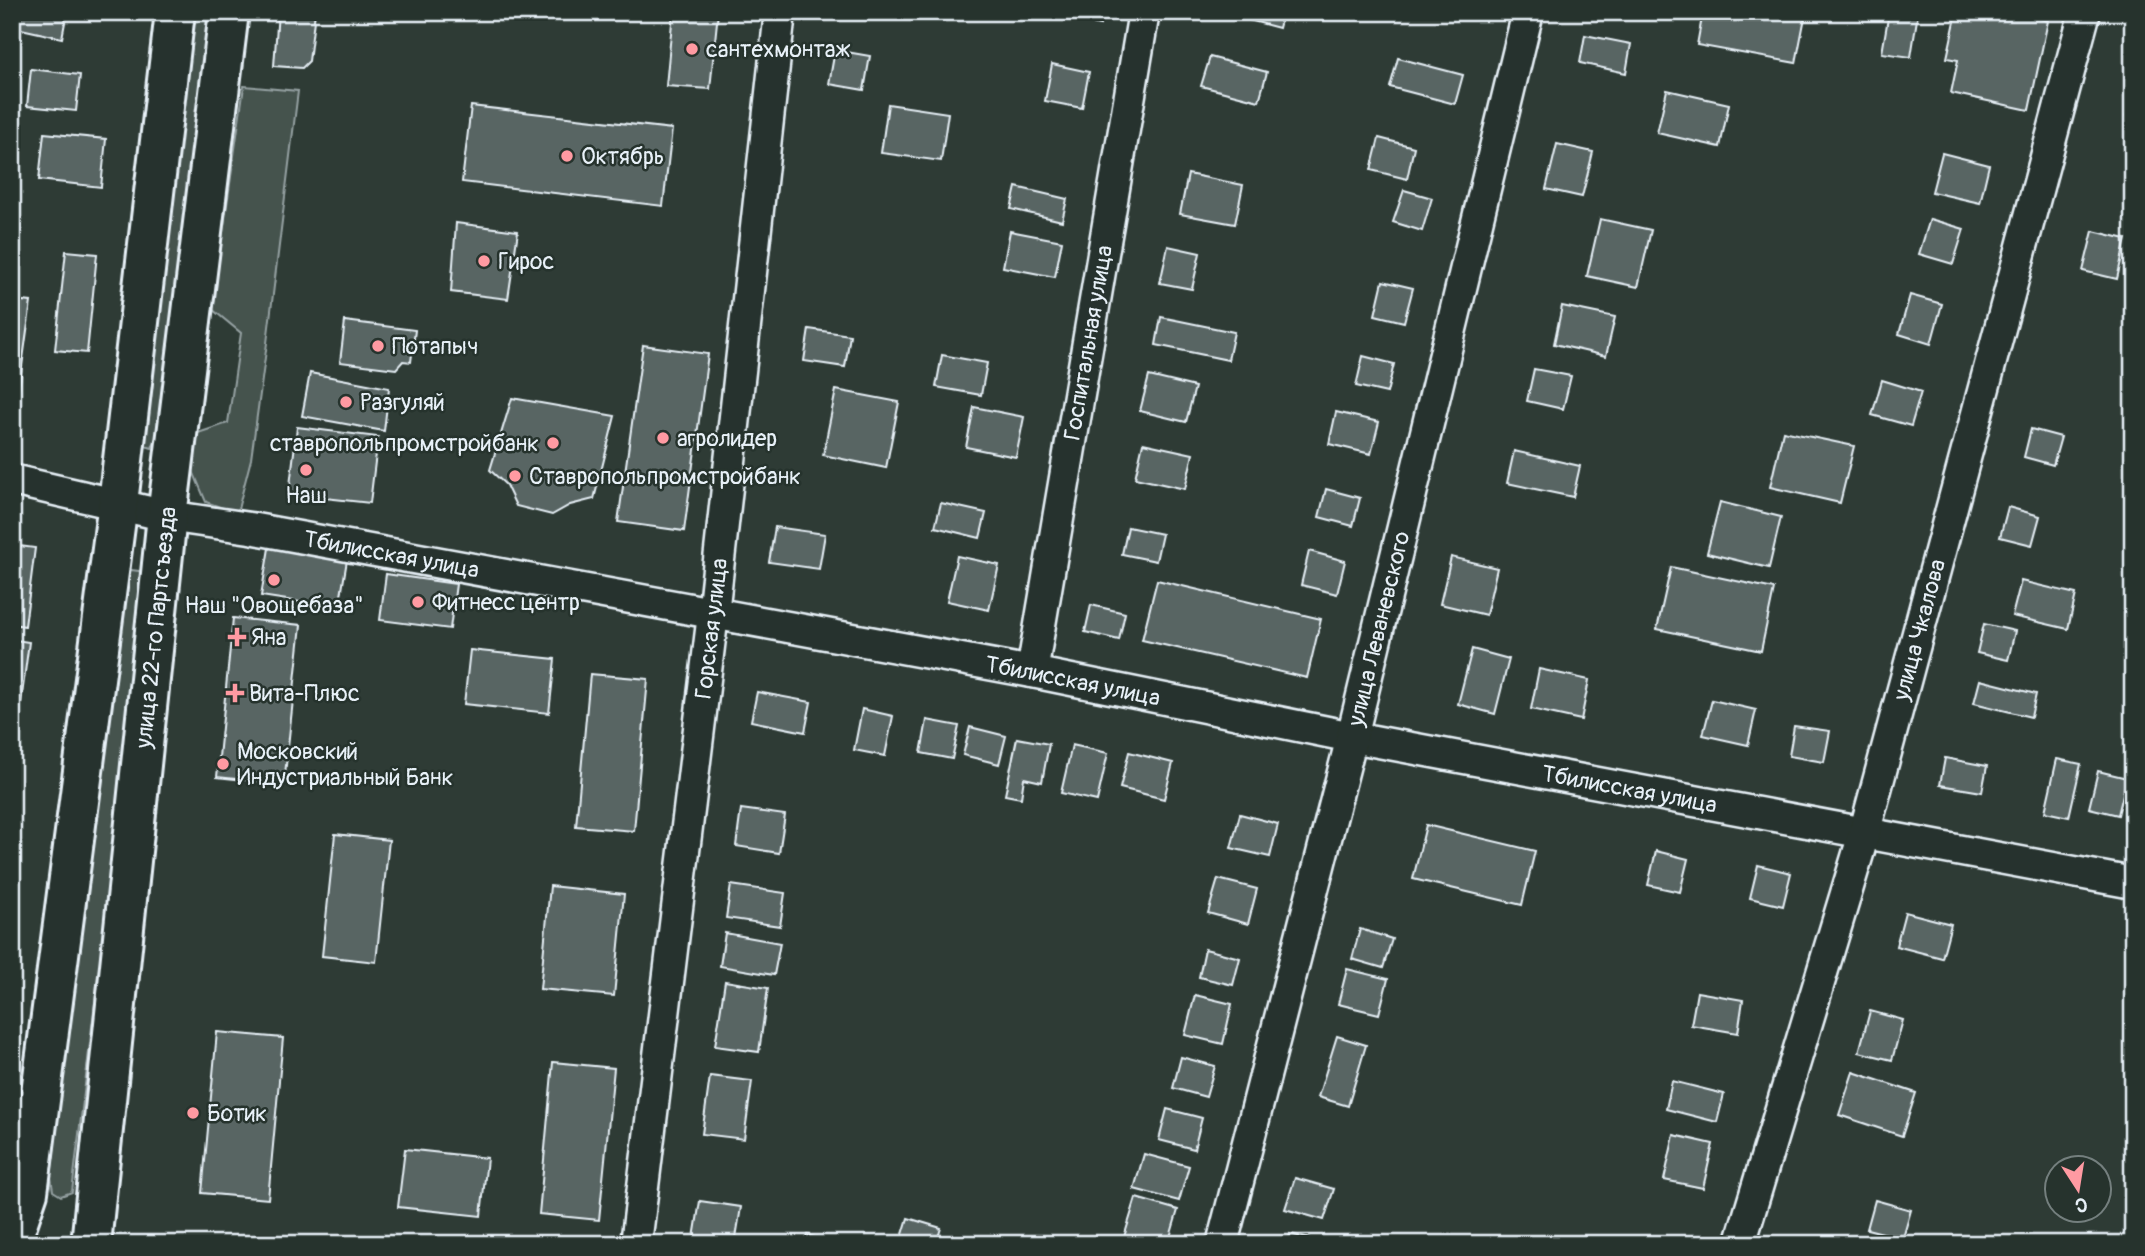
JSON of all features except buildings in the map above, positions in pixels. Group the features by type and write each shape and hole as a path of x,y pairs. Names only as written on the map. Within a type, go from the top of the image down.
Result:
{"main road":[{"path":"12,1239 28,1192 118,503 175,12"},
{"name":"улица 22-го Партсъезда","path":"91,1244 167,516 229,12"}],"street":[{"name":"Горская улица","path":"636,1244 713,614 780,12"},
{"name":"Госпитальная улица","path":"1032,672 1144,12"},
{"name":"улица Леваневского","path":"1222,1244 1352,737 1528,12"},
{"name":"улица Чкалова","path":"1740,1244 1864,834 2085,12"},
{"name":"Тбилисская улица","path":"12,480 167,516 250,528 1032,672 1352,737 2133,883"}],"shaded area":[{"path":"193,12 212,12 164,415 152,448 139,444"},
{"path":"244,86 298,91 251,459 237,513 206,502 190,464 195,434 228,423 241,333 212,309"},
{"path":"131,570 139,571 145,589 72,1192 61,1196 53,1191 51,1177 121,585 125,574"}],"place":[{"name":"сантехмонтаж","path":"692,49"},
{"name":"Октябрь","path":"567,156"},
{"name":"Гирос","path":"484,261"},
{"name":"Потапыч","path":"378,346"},
{"name":"Разгуляй","path":"346,402"},
{"name":"агролидер","path":"663,438"},
{"name":"ставропольпромстройбанк","path":"553,443"},
{"name":"Наш","path":"306,470"},
{"name":"Ставропольпромстройбанк","path":"515,476"},
{"name":"Наш \"Овощебаза\"","path":"274,580"},
{"name":"Фитнесс центр","path":"418,602"},
{"name":"Яна","path":"237,637"},
{"name":"Вита-Плюс","path":"235,693"},
{"name":"Московский Индустриальный Банк","path":"223,764"},
{"name":"Ботик","path":"193,1113"}]}
